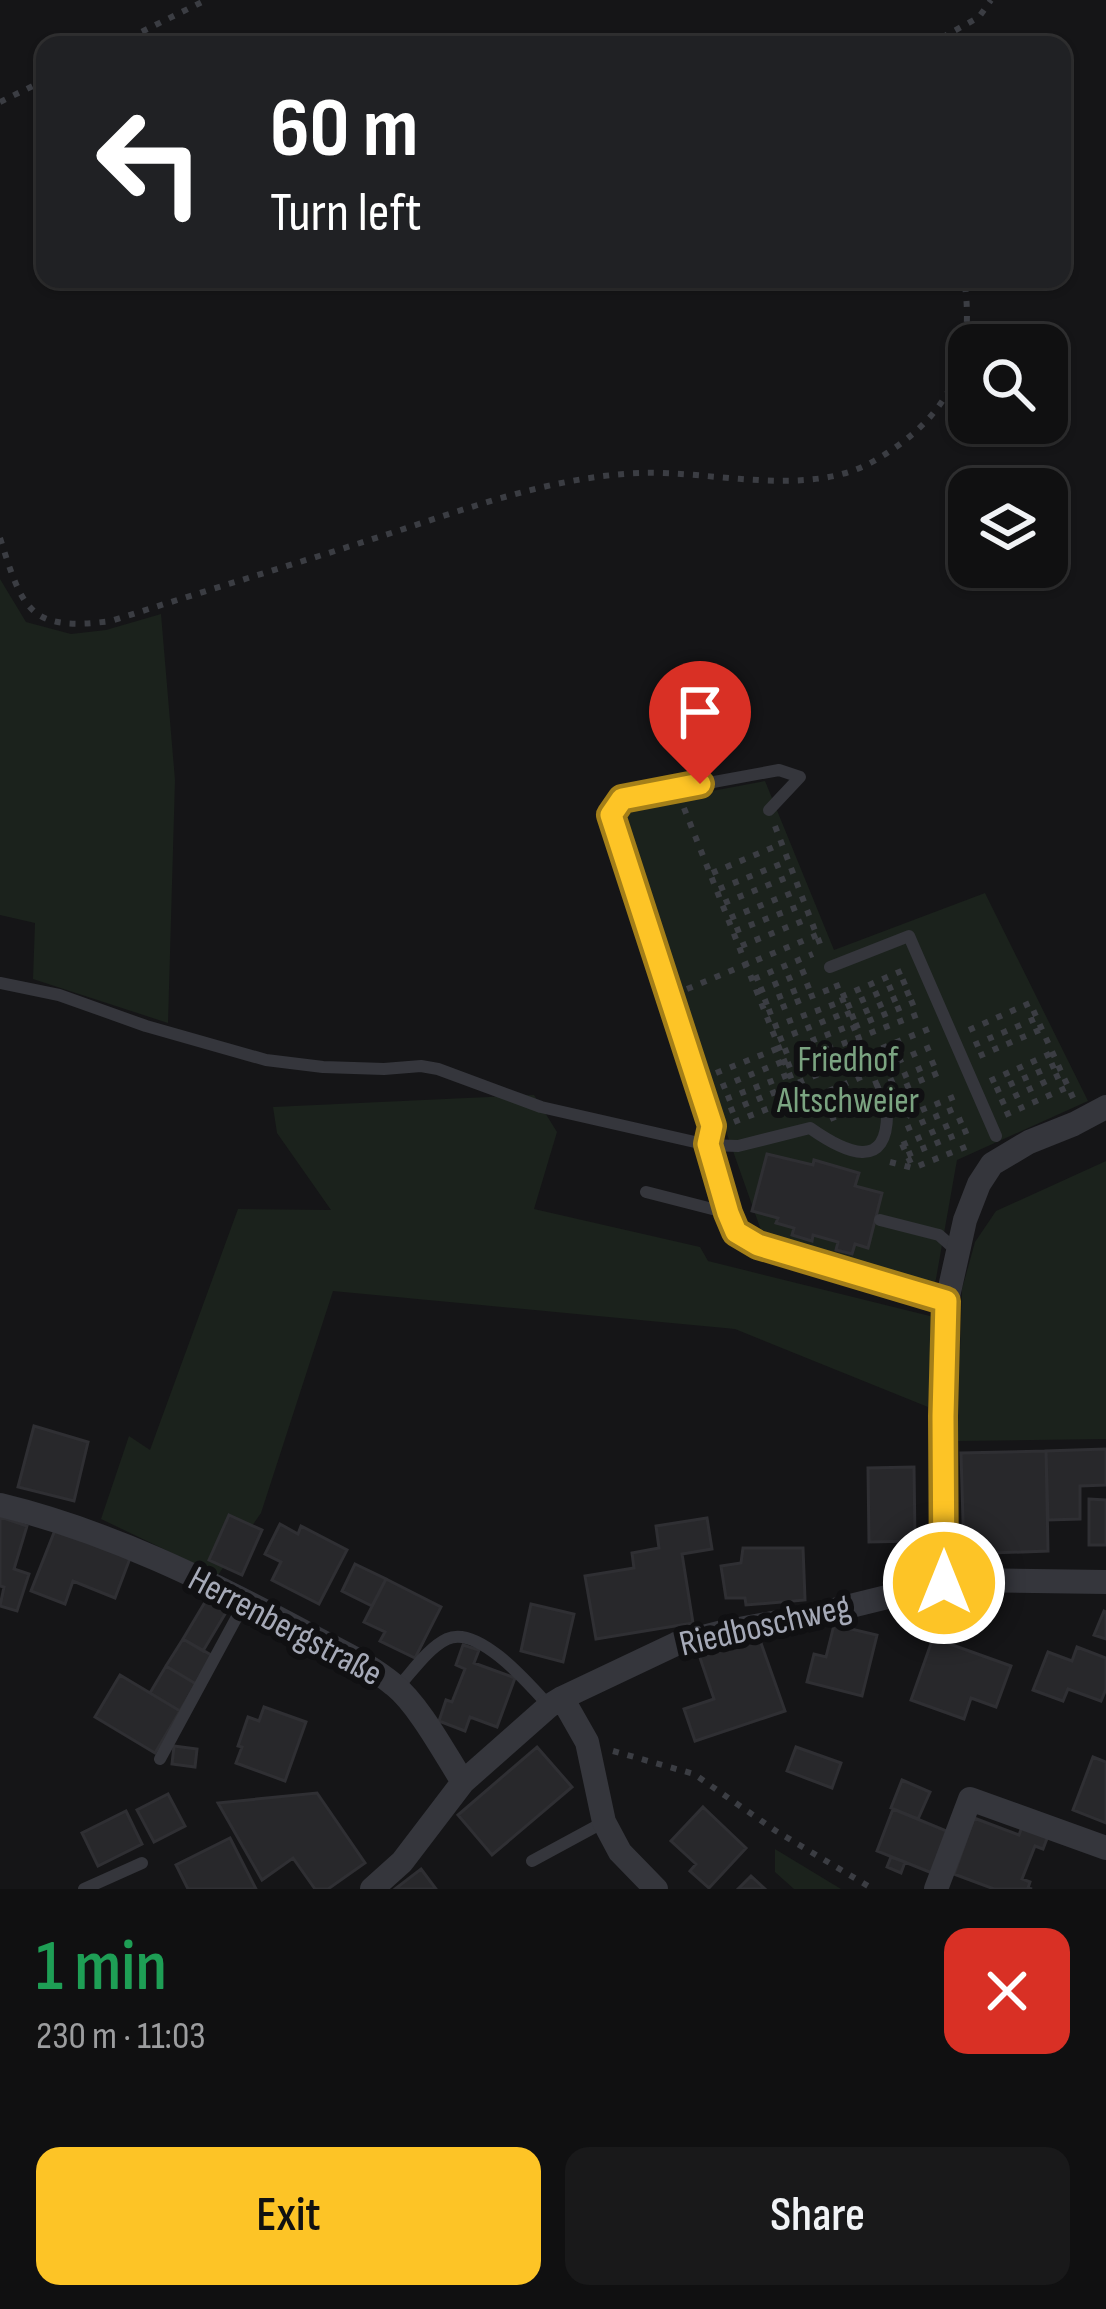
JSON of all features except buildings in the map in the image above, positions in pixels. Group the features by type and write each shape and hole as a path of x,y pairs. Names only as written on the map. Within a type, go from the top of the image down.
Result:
{"street":[{"path":"944,1583 946,1301 964,1220 992,1164 1106,1107"},
{"name":"Herrenbergstraße","path":"0,1505 88,1530 246,1601 371,1669 398,1687 463,1782"},
{"name":"Riedboschweg","path":"463,1782 555,1702 676,1644 944,1583 1106,1582"},
{"path":"555,1702 587,1742 604,1822 620,1852 656,1889"},
{"path":"372,1889 401,1862 463,1782"},
{"path":"936,1889 970,1799 1106,1848"}],"lane":[{"path":"769,810 800,777 779,770 622,799 611,815 712,1126 708,1144 728,1213 736,1232 758,1245 946,1301"},
{"path":"830,968 910,936 996,1136"},
{"path":"0,983 59,995 266,1060 339,1068 438,1069 542,1107 708,1144 738,1146 810,1128 832,1144 857,1153 871,1150 888,1131 884,1103"},
{"path":"646,1192 728,1213"},
{"path":"880,1220 939,1235 958,1252"},
{"path":"160,1759 246,1601"},
{"path":"398,1687 443,1640 457,1636 497,1655 555,1702"},
{"path":"532,1861 604,1822"},
{"path":"84,1889 142,1863"}],"path":[{"path":"133,36 206,0"},
{"path":"945,36 979,17 991,0"},
{"path":"0,102 36,84"},
{"path":"0,538 25,606 44,619 75,626 111,621 500,498 584,477 644,473 838,477 874,461 927,423 938,407 957,376 969,328 965,288"},
{"path":"683,805 806,1118 877,1087 1042,1029"},
{"path":"758,992 827,962 769,810"},
{"path":"712,873 781,844"},
{"path":"718,890 788,861"},
{"path":"723,903 793,875"},
{"path":"729,918 799,890"},
{"path":"734,931 805,904"},
{"path":"740,946 810,918"},
{"path":"670,996 817,935"},
{"path":"753,980 822,950"},
{"path":"763,1003 833,976 913,1168"},
{"path":"772,1028 847,1013 930,984"},
{"path":"725,1100 847,1013 930,984"},
{"path":"739,1134 714,1073 857,1039 930,984"},
{"path":"766,1014 837,986"},
{"path":"720,1087 783,1057 847,1013"},
{"path":"810,1128 884,1103 1037,1018"},
{"path":"729,1111 946,1022"},
{"path":"734,1122 798,1097"},
{"path":"587,1742 694,1774 776,1831 873,1889"}],"green space":[{"path":"0,579 26,622 71,634 106,630 161,614 175,780 168,1023 33,979 35,923 0,915"},
{"name":"Friedhof Altschweier","path":"765,781 834,950 985,893 1088,1101 957,1160 934,1290 763,1236 673,981 620,818 632,806"},
{"path":"534,1095 557,1132 534,1209 700,1247 708,1261 934,1317 928,1407 735,1329 333,1291 261,1513 218,1575 101,1519 129,1436 150,1450 238,1209 331,1210 277,1133 273,1107"},
{"path":"1106,1161 1106,1439 957,1441 962,1289 975,1242 996,1211"},
{"path":"775,1849 841,1889 794,1889 775,1872"}],"route":[{"path":"700,784 622,799 611,815 712,1126 708,1144 728,1213 736,1232 758,1245 946,1301 944,1583"}]}
